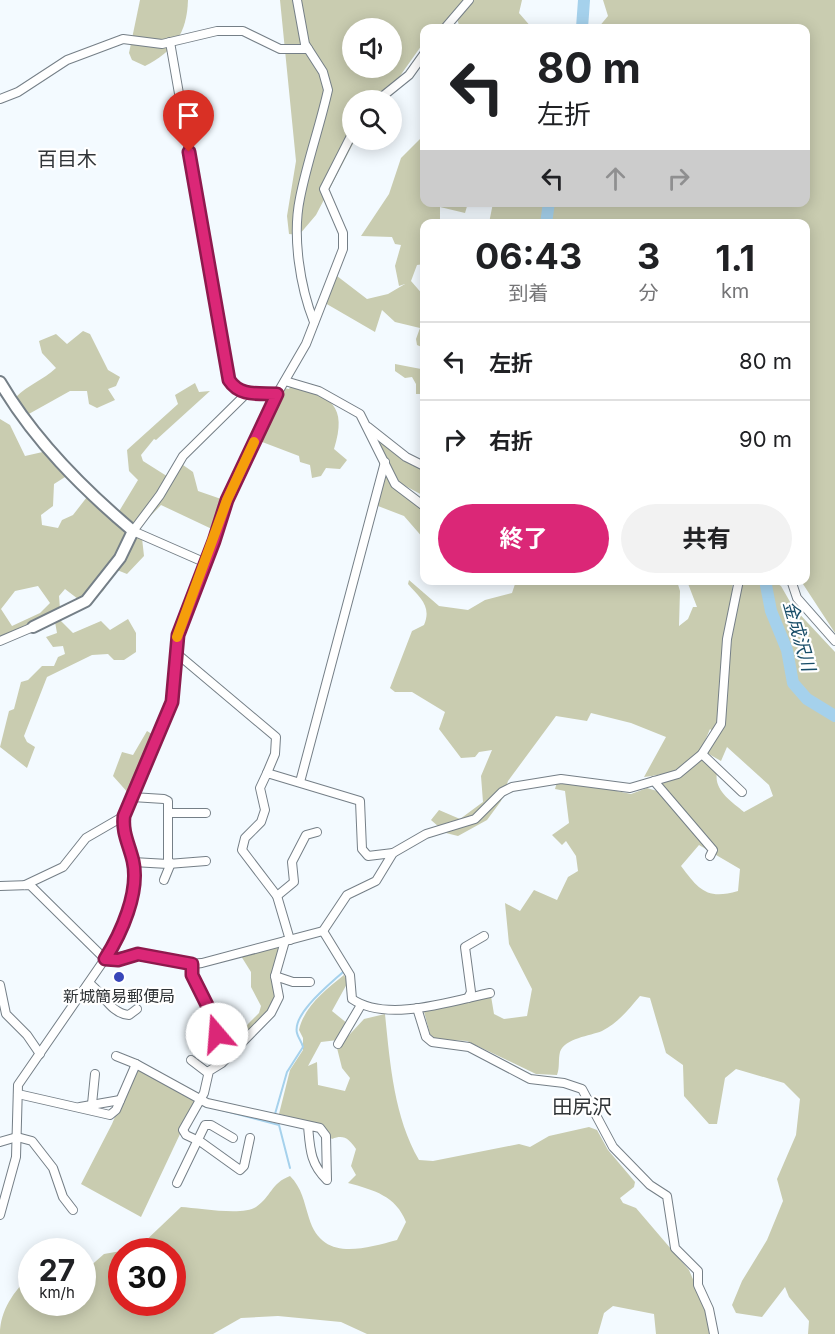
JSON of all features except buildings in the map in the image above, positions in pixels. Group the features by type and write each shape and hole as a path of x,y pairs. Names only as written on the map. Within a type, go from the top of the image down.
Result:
{"street":[{"path":"297,0 308,49 323,72 328,90 299,200 299,256 305,299 314,322"},
{"path":"449,24 470,0"},
{"path":"0,99 18,92 67,60 109,42 123,39 162,44 217,31 243,31 267,45 280,49 308,49"},
{"path":"170,42 229,380 234,389 247,393 277,394"},
{"path":"390,90 409,75 420,60"},
{"path":"0,1215 13,1173 17,1137 18,1085 105,959 118,935 132,891 133,862 123,832 124,816 172,702 175,691 175,652 178,635 227,500 314,322 343,249 343,233 324,189 344,150"},
{"path":"285,381 307,386 339,400 360,414 394,484 420,503"},
{"path":"0,382 24,418 84,489 133,531 206,563"},
{"path":"0,641 86,601 120,558 133,531 160,495 183,456 247,393"},
{"path":"364,424 406,457 420,464"},
{"path":"300,782 385,462"},
{"path":"267,774 360,801 363,849 368,856 393,853 426,834 475,819 502,792 512,787 561,779 614,788 630,788 678,774 702,754 721,724 727,639 738,585"},
{"path":"793,585 797,598 835,641"},
{"path":"175,652 276,737 275,754 260,788 265,810 261,822 245,838 242,850 277,896 287,941 275,976 279,998 271,1013 222,1063 208,1073 200,1099 183,1130 186,1135 240,1170 244,1166 250,1138"},
{"path":"702,754 742,792"},
{"path":"654,781 713,850 710,856"},
{"path":"132,796 168,801 170,864 164,880"},
{"path":"169,813 206,813"},
{"path":"25,885 63,867 86,838 124,816"},
{"path":"277,896 294,882 292,862 306,835 317,832"},
{"path":"0,886 30,885 105,959 118,960 138,954 192,964 323,931 347,895 376,881 393,853"},
{"path":"133,862 170,864 206,861"},
{"path":"323,931 350,975 352,999 361,1005 399,1010 490,993"},
{"path":"468,998 471,993 465,946 484,936"},
{"path":"192,964 192,975 218,1027 217,1034 205,1048"},
{"path":"275,976 293,982 310,982"},
{"path":"89,983 101,991 114,1011 129,1015 137,1009"},
{"path":"0,986 3,1015 27,1035 40,1054"},
{"path":"338,1044 361,1005"},
{"path":"417,1008 426,1037 432,1042 469,1047 530,1079 564,1083 582,1089 614,1147 650,1185 666,1196 675,1248 698,1271 698,1285 710,1308 714,1334"},
{"path":"116,1056 136,1064 207,1103 320,1128 326,1136 327,1179 315,1169 310,1156 308,1126"},
{"path":"191,1060 208,1073"},
{"path":"18,1094 110,1115 116,1110 136,1064"},
{"path":"92,1104 95,1074"},
{"path":"77,1108 120,1100"},
{"path":"177,1183 197,1141 208,1124 233,1138"},
{"path":"0,1142 17,1137 32,1141 49,1160 63,1197 73,1210"}],"green space":[{"path":"140,0 188,0 185,22 177,40 164,54 145,66 132,60 129,53"},
{"path":"280,0 522,0 519,13 529,24 459,24 455,13 443,24 420,24 420,48 402,73 402,18 342,18 342,78 399,78 390,90 342,90 342,150 350,150 316,215 299,235 289,234 287,216 296,161"},
{"path":"603,0 835,0 835,633 804,585 810,585 810,219 490,219 492,207 810,207 810,24 601,24 608,16"},
{"path":"420,139 420,207 440,207 440,219 420,219 420,265 417,265 411,281 420,291 420,328 395,322 382,310 375,332 325,303 337,276 367,299 388,294 405,284 399,286 395,266 401,245 395,244 392,237 361,236 389,194 401,158"},
{"path":"440,207 467,207 465,213"},
{"path":"420,328 420,346 417,345 416,339"},
{"path":"83,331 90,334 108,370 120,377 116,386 108,389 115,400 97,408 89,404 87,391 70,391 27,415 16,397 56,368 42,353 39,341 56,334 67,344"},
{"path":"395,364 420,369 420,394 416,394 416,384 412,377 405,378 395,371"},
{"path":"294,379 326,398 333,405 339,422 334,449 347,460 340,469 326,468 321,476 312,478 310,465 300,462 299,456 257,440 284,388 289,389"},
{"path":"195,383 199,392 210,391 156,440 154,439 141,455 143,461 173,480 183,465 193,472 198,491 224,500 214,530 161,505 136,531 118,513 138,480 129,471 127,450 178,404 175,395"},
{"path":"0,419 10,425 25,456 47,451 73,472 54,484 53,506 41,515 42,525 58,528 62,520 73,515 87,497 142,538 144,556 127,574 117,570 103,591 91,600 78,599 65,589 59,596 60,609 0,637","holes":["38,586 50,603 40,613 12,626 1,609 15,591"]},
{"path":"371,434 412,465 420,468 420,494 400,483"},
{"path":"386,472 420,504 420,534 404,516 378,506"},
{"path":"409,580 439,606 468,610 485,600 512,593 515,585 678,585 679,626 688,619 693,607 697,607 689,585 733,585 719,727 715,733 710,729 699,752 686,765 668,773 644,777 666,737 631,723 591,713 587,721 556,716 508,781 501,801 487,820 458,836 446,833 431,820 439,810 460,819 483,802 481,776 492,750 479,752 475,757 461,758 439,729 445,712 412,692 395,692 390,688 412,631 424,625 427,613 424,603 408,584"},
{"path":"742,585 779,585 793,607 835,652 835,1334 808,1334 809,1321 789,1297 785,1287 762,1317 736,1313 732,1305 742,1281 767,1240 783,1201 777,1179 796,1135 800,1099 784,1083 736,1069 725,1078 717,1124 709,1124 684,1096 683,1065 666,1053 650,998 640,996 608,1028 578,1038 563,1047 560,1052 557,1075 536,1074 467,1041 435,1039 430,1034 423,1008 491,996 494,1014 504,1019 527,1016 532,989 509,944 505,903 520,911 534,890 557,900 568,877 578,871 576,856 566,841 562,845 552,835 569,823 565,791 555,789 557,782 575,782 631,794 647,788 667,794 658,782 702,757 718,769 717,783 720,788 728,799 744,812 773,796 769,785 727,747 721,761 707,753 720,733 732,637","holes":["699,845 740,869 738,891 719,894 705,891 681,866"]},
{"path":"128,619 136,633 136,652 124,660 114,660 108,654 92,655 47,677 24,736 27,742 35,747 27,768 0,747 9,711 14,709 21,682 28,680 42,666 54,666 58,657 65,654 63,646 53,647 46,637 57,633 55,622 60,620 73,633 101,621 110,630"},
{"path":"147,731 155,736 130,795 113,776 122,752 133,755"},
{"path":"280,948 276,997 268,1014 223,1055 224,1048 259,1013 261,1006 251,987 251,972 241,956"},
{"path":"344,975 348,982 332,1011 348,1024 338,1040 321,1042 308,1066 317,1062 318,1085 345,1091 350,1078 342,1068 337,1048 364,1019 385,1014 394,1089 404,1126 419,1160 433,1161 519,1144 530,1147 549,1136 589,1127 597,1130 608,1150 635,1182 634,1187 620,1198 623,1203 636,1208 689,1270 706,1310 709,1334 656,1334 654,1314 613,1306 604,1313 598,1334 367,1334 341,1322 278,1316 241,1318 213,1334 0,1334 5,1309 18,1289 18,1316 96,1316 96,1261 108,1253 108,1316 186,1316 186,1238 148,1238 181,1207 231,1211 250,1210 261,1203 279,1182 290,1176 300,1190 315,1232 323,1241 334,1247 358,1249 397,1240 406,1222 396,1206 383,1195 348,1183 356,1175 351,1166 356,1149 351,1143 343,1137 332,1139 314,1123 279,1114 290,1070 303,1050 303,1038 299,1030 305,1014 316,999"},
{"path":"143,1069 196,1100 141,1217 81,1184 112,1124 134,1071"}],"waterway":[{"name":"金成沢川","path":"582,24 584,0"},
{"name":"金成沢川","path":"547,219 548,207"},
{"name":"金成沢川","path":"766,585 771,611 787,650 793,683 807,699 835,716"},
{"path":"275,1114 287,1072 303,1047 297,1033 300,1017 313,1000 343,972"},
{"path":"214,1108 279,1125 290,1168"}],"slow traffic":[{"path":"177,637 206,563 227,500 254,442"}],"place":[{"name":"新城簡易郵便局","path":"119,977"}],"district":[{"name":"百目木","path":"67,159"},
{"name":"田尻沢","path":"582,1107"}],"route":[{"path":"189,152 229,380 234,389 247,393 277,394 227,500 178,635 175,652 175,691 172,702 124,816 123,832 133,862 132,891 118,935 105,959 118,960 138,954 192,964 192,975 218,1027 217,1034"}]}
